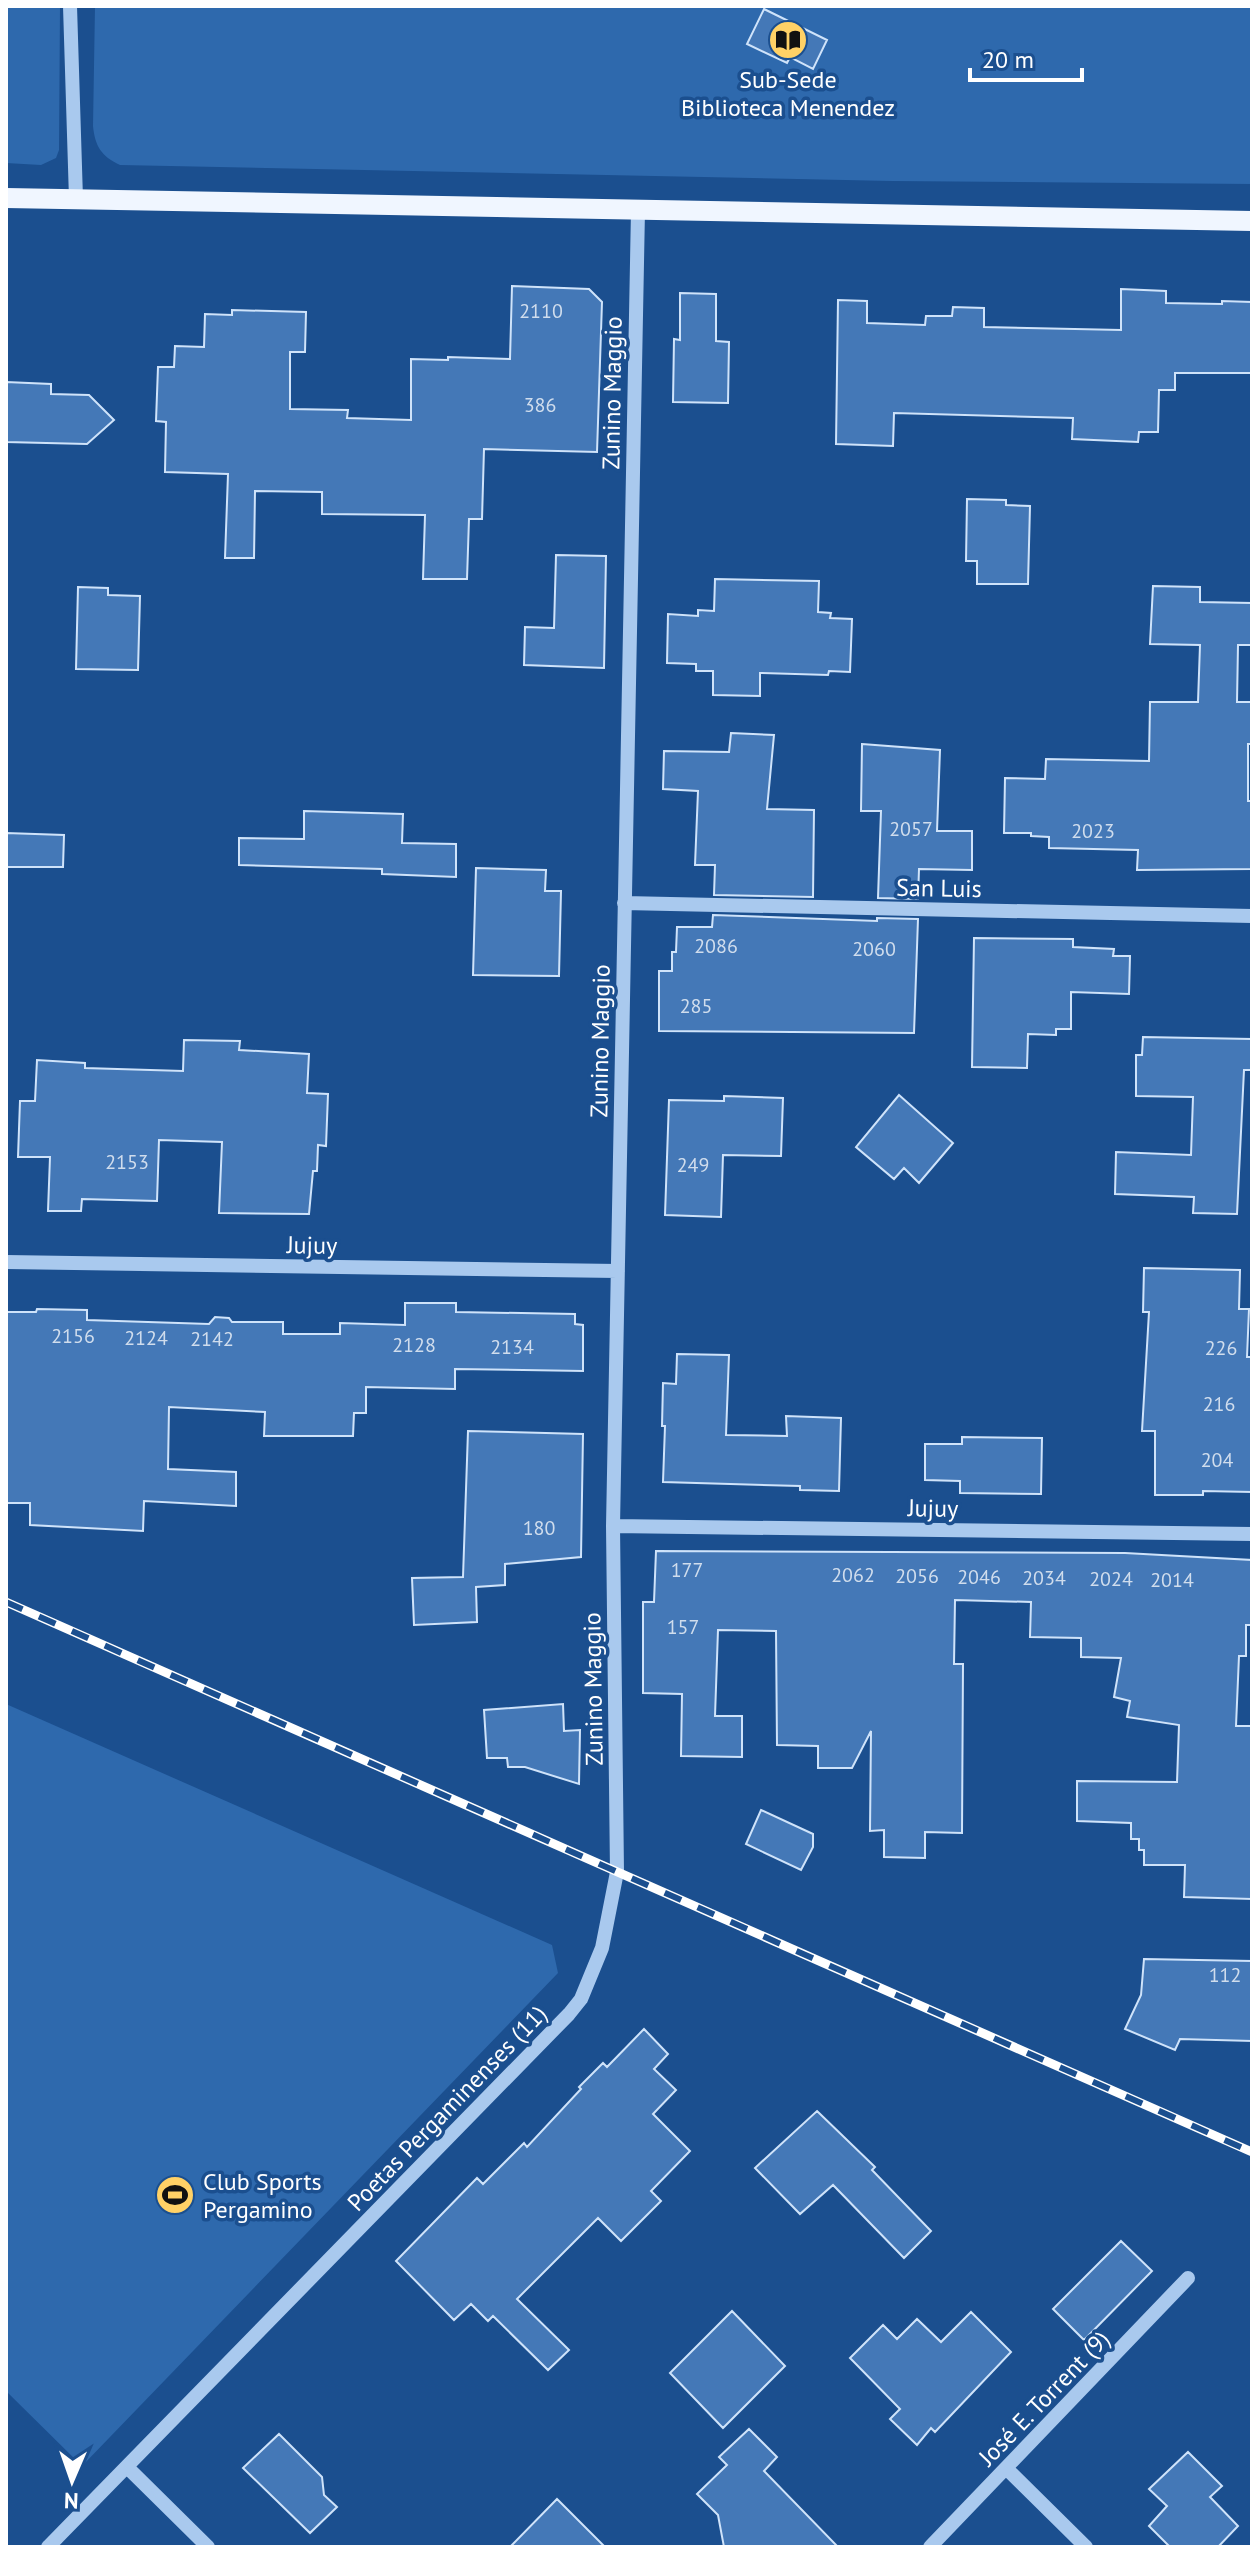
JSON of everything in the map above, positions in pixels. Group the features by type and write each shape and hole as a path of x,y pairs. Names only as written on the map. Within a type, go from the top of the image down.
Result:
{"main road":[{"path":"6,198 1252,221"}],"street":[{"path":"70,6 76,199"},
{"name":"Zunino Maggio","path":"617,1872 613,1526 638,210"},
{"name":"San Luis","path":"624,903 1252,916"},
{"name":"Jujuy","path":"6,1262 618,1271"},
{"name":"Jujuy","path":"613,1526 1252,1534"},
{"name":"Poetas Pergaminenses (11)","path":"48,2547 569,2014 581,1999 602,1948 617,1872"},
{"name":"José E. Torrent (9)","path":"930,2547 1188,2278"},
{"path":"127,2467 208,2547"},
{"path":"1007,2469 1086,2547"}],"shaded area":[{"path":"6,6 60,6 59,150 56,158 41,165 6,163"},
{"path":"95,6 1252,6 1252,184 892,181 120,165 104,154 97,145 94,133"},
{"name":"Club Sports Pergamino","path":"6,1704 552,1945 558,1973 82,2466 6,2391"}],"building":[{"name":"Sub-Sede Biblioteca Menendez","path":"764,9 827,40 813,69 790,57 787,63 747,44"},
{"path":"512,286 589,289 602,302 597,452 484,449 482,519 469,519 467,579 423,579 425,515 322,514 322,492 255,491 254,558 225,558 228,474 165,472 166,422 156,421 158,367 174,367 175,346 204,347 205,314 232,315 232,310 306,312 305,352 290,352 290,409 348,410 347,418 411,420 411,359 510,359"},
{"path":"1121,289 1166,291 1166,303 1252,302 1252,373 1175,373 1175,390 1159,390 1158,432 1139,432 1138,442 1072,439 1073,418 894,413 893,446 836,444 838,300 867,301 867,323 925,325 926,316 952,316 953,307 984,308 984,327 1121,330"},
{"path":"680,293 716,294 716,341 729,342 728,403 673,402 674,339 680,340"},
{"path":"6,382 51,384 51,394 89,395 114,420 87,444 6,442"},
{"path":"967,499 1006,500 1006,505 1030,506 1028,584 977,584 977,561 966,561"},
{"path":"556,555 606,556 604,668 524,665 525,627 554,628"},
{"path":"715,579 819,581 818,612 831,613 830,618 852,619 850,672 829,671 828,675 760,673 760,696 713,695 713,671 696,671 696,664 667,663 668,614 698,616 698,610 714,611"},
{"path":"1153,586 1200,587 1200,602 1252,603 1252,645 1238,645 1237,702 1252,702 1248,801 1252,801 1252,869 1137,870 1138,850 1049,848 1049,837 1004,833 1005,778 1045,779 1046,759 1149,761 1150,702 1198,702 1200,645 1150,644"},
{"path":"78,587 108,588 108,595 140,596 138,670 76,669"},
{"path":"731,733 774,735 767,809 814,810 813,897 714,895 715,865 695,865 698,791 663,789 664,751 729,752"},
{"path":"862,744 940,750 937,831 972,831 972,870 919,869 918,899 878,898 881,811 861,811"},
{"path":"304,811 403,814 402,843 456,844 456,877 382,874 382,869 239,865 239,838 304,839"},
{"path":"6,833 64,835 63,867 6,867"},
{"path":"476,868 546,870 545,891 561,891 559,976 473,975"},
{"path":"713,915 877,921 877,918 918,919 914,1033 659,1031 659,971 672,971 677,927 712,927"},
{"path":"974,938 1073,939 1073,947 1114,949 1113,956 1130,956 1129,994 1071,992 1071,1029 1056,1029 1056,1035 1028,1034 1027,1068 972,1067"},
{"path":"1143,1037 1252,1039 1252,1070 1244,1070 1237,1214 1193,1213 1194,1197 1115,1194 1116,1152 1191,1155 1193,1097 1136,1096 1136,1055 1142,1055"},
{"path":"184,1040 240,1041 239,1050 309,1054 307,1093 328,1094 326,1146 318,1145 309,1214 219,1213 222,1142 159,1140 157,1201 82,1199 81,1211 48,1211 50,1157 18,1157 20,1101 35,1101 37,1060 85,1063 85,1068 183,1071"},
{"path":"899,1095 953,1143 919,1183 904,1168 894,1179 856,1147"},
{"path":"724,1096 783,1098 781,1156 723,1155 721,1217 665,1215 669,1100 724,1101"},
{"path":"1144,1268 1240,1270 1239,1309 1249,1309 1247,1357 1252,1357 1252,1492 1203,1491 1203,1495 1155,1495 1155,1431 1142,1431 1149,1312 1143,1312"},
{"path":"405,1303 456,1303 456,1312 575,1314 575,1324 583,1325 583,1371 455,1369 455,1389 366,1387 366,1413 354,1413 353,1436 264,1436 265,1412 169,1407 168,1469 236,1472 236,1506 144,1501 143,1531 30,1525 30,1503 6,1503 6,1312 87,1310 87,1320 209,1324 215,1317 229,1318 232,1322 283,1322 283,1334 340,1334 340,1323 405,1325"},
{"path":"677,1354 729,1355 726,1435 787,1436 786,1416 841,1418 839,1491 800,1490 800,1486 663,1482 663,1383 676,1384"},
{"path":"468,1431 583,1434 581,1557 505,1564 505,1585 476,1587 477,1622 414,1625 412,1578 463,1577"},
{"path":"962,1437 1042,1438 1041,1494 960,1493 960,1481 925,1480 925,1444 962,1444"},
{"path":"656,1551 1125,1553 1252,1560 1252,1625 1246,1625 1246,1656 1239,1656 1236,1726 1252,1726 1252,1899 1184,1897 1185,1865 1144,1865 1144,1850 1139,1850 1139,1839 1131,1839 1131,1823 1077,1821 1077,1781 1177,1782 1179,1725 1127,1717 1130,1701 1114,1697 1121,1658 1081,1657 1081,1638 1030,1637 1031,1602 955,1600 954,1664 963,1664 962,1833 925,1832 925,1858 884,1857 884,1830 870,1831 871,1731 852,1768 818,1768 818,1746 777,1745 776,1631 718,1630 715,1716 742,1716 742,1757 681,1756 682,1694 643,1693 643,1602 654,1602"},
{"path":"563,1704 564,1731 580,1730 579,1784 525,1767 508,1767 507,1758 487,1758 484,1710"},
{"path":"761,1810 813,1834 813,1847 801,1870 746,1844"},
{"path":"1144,1959 1252,1961 1252,2041 1180,2039 1175,2050 1125,2029 1141,1995"},
{"path":"644,2029 668,2054 654,2069 676,2090 653,2114 690,2151 651,2191 661,2201 621,2241 598,2218 517,2299 569,2350 548,2370 493,2316 488,2321 471,2304 454,2320 396,2261 477,2178 483,2184 524,2143 527,2147 581,2089 579,2087 603,2063 607,2067"},
{"path":"817,2111 875,2167 872,2170 931,2231 904,2258 833,2185 800,2214 755,2168"},
{"path":"1121,2241 1152,2271 1084,2340 1053,2309"},
{"path":"732,2311 785,2366 723,2428 670,2373"},
{"path":"971,2312 1011,2352 935,2432 931,2428 917,2445 890,2419 900,2409 850,2358 883,2325 897,2339 917,2319 941,2342"},
{"path":"749,2429 777,2457 764,2471 838,2547 724,2547 718,2515 697,2494 727,2465 719,2457"},
{"path":"279,2434 322,2477 324,2495 337,2507 310,2533 243,2468"},
{"path":"1188,2452 1222,2486 1210,2497 1238,2526 1218,2547 1170,2547 1149,2526 1167,2506 1149,2489"},
{"path":"557,2499 605,2547 510,2547"}],"railway":[{"path":"6,1602 1252,2152"}],"place":[{"name":"Sub-Sede Biblioteca Menendez","path":"788,40"},
{"name":"Club Sports Pergamino","path":"175,2195"}]}
